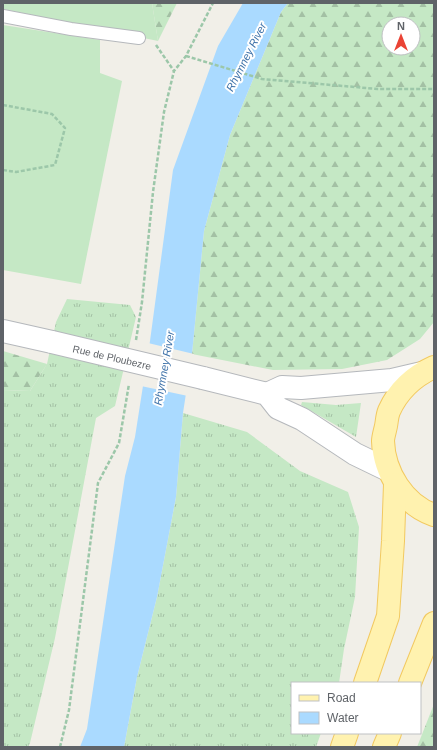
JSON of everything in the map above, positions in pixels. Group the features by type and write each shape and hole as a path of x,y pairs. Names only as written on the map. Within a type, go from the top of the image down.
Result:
{"main road":[{"path":"365,682 388,616 394,541 392,477 383,441 388,412 404,387 428,370"},
{"path":"392,477 410,501 428,513 434,515"},
{"path":"410,682 434,622"},
{"path":"342,747 347,734"},
{"path":"384,747 390,734"}],"street":[{"name":"Rue de Ploubezre","path":"3,331 267,394"},
{"path":"392,477 302,419 278,408 267,394 282,387 301,388 392,380 428,370"}],"lane":[{"path":"3,16 71,29 139,38"}],"path":[{"path":"139,38 152,40 174,71"},
{"path":"186,56 262,79 378,89 434,89"},
{"path":"3,105 52,114 65,128 55,164 16,172 3,170"}],"green space":[{"path":"3,3 152,3 158,41 3,9"},
{"path":"152,3 177,3 158,41"},
{"path":"288,3 434,3 434,322 420,339 387,360 342,369 273,370 192,354 204,231 230,135 281,12"},
{"path":"3,25 100,40 100,73 122,81 81,284 3,270"},
{"path":"67,299 130,305 136,317 115,406 96,418 55,638 30,743 28,747 3,747 3,390 30,391 47,364 56,322"},
{"path":"3,351 47,364 30,391 3,390"},
{"path":"302,402 336,405 361,403 356,437 301,405"},
{"path":"183,413 247,432 300,471 348,492 359,527 355,597 344,649 339,682 291,682 291,734 321,734 316,747 124,747 137,677 157,597 176,497"},
{"path":"434,704 434,747 417,747"}],"water":[{"name":"Rhymney River","path":"243,3 288,3 281,12 230,135 204,231 192,354 183,413 176,497 157,597 137,677 124,747 80,747 87,729 125,476 135,437 150,341 173,170 218,46"}],"pier":[{"path":"148,343 194,354 188,396 141,386"}]}
